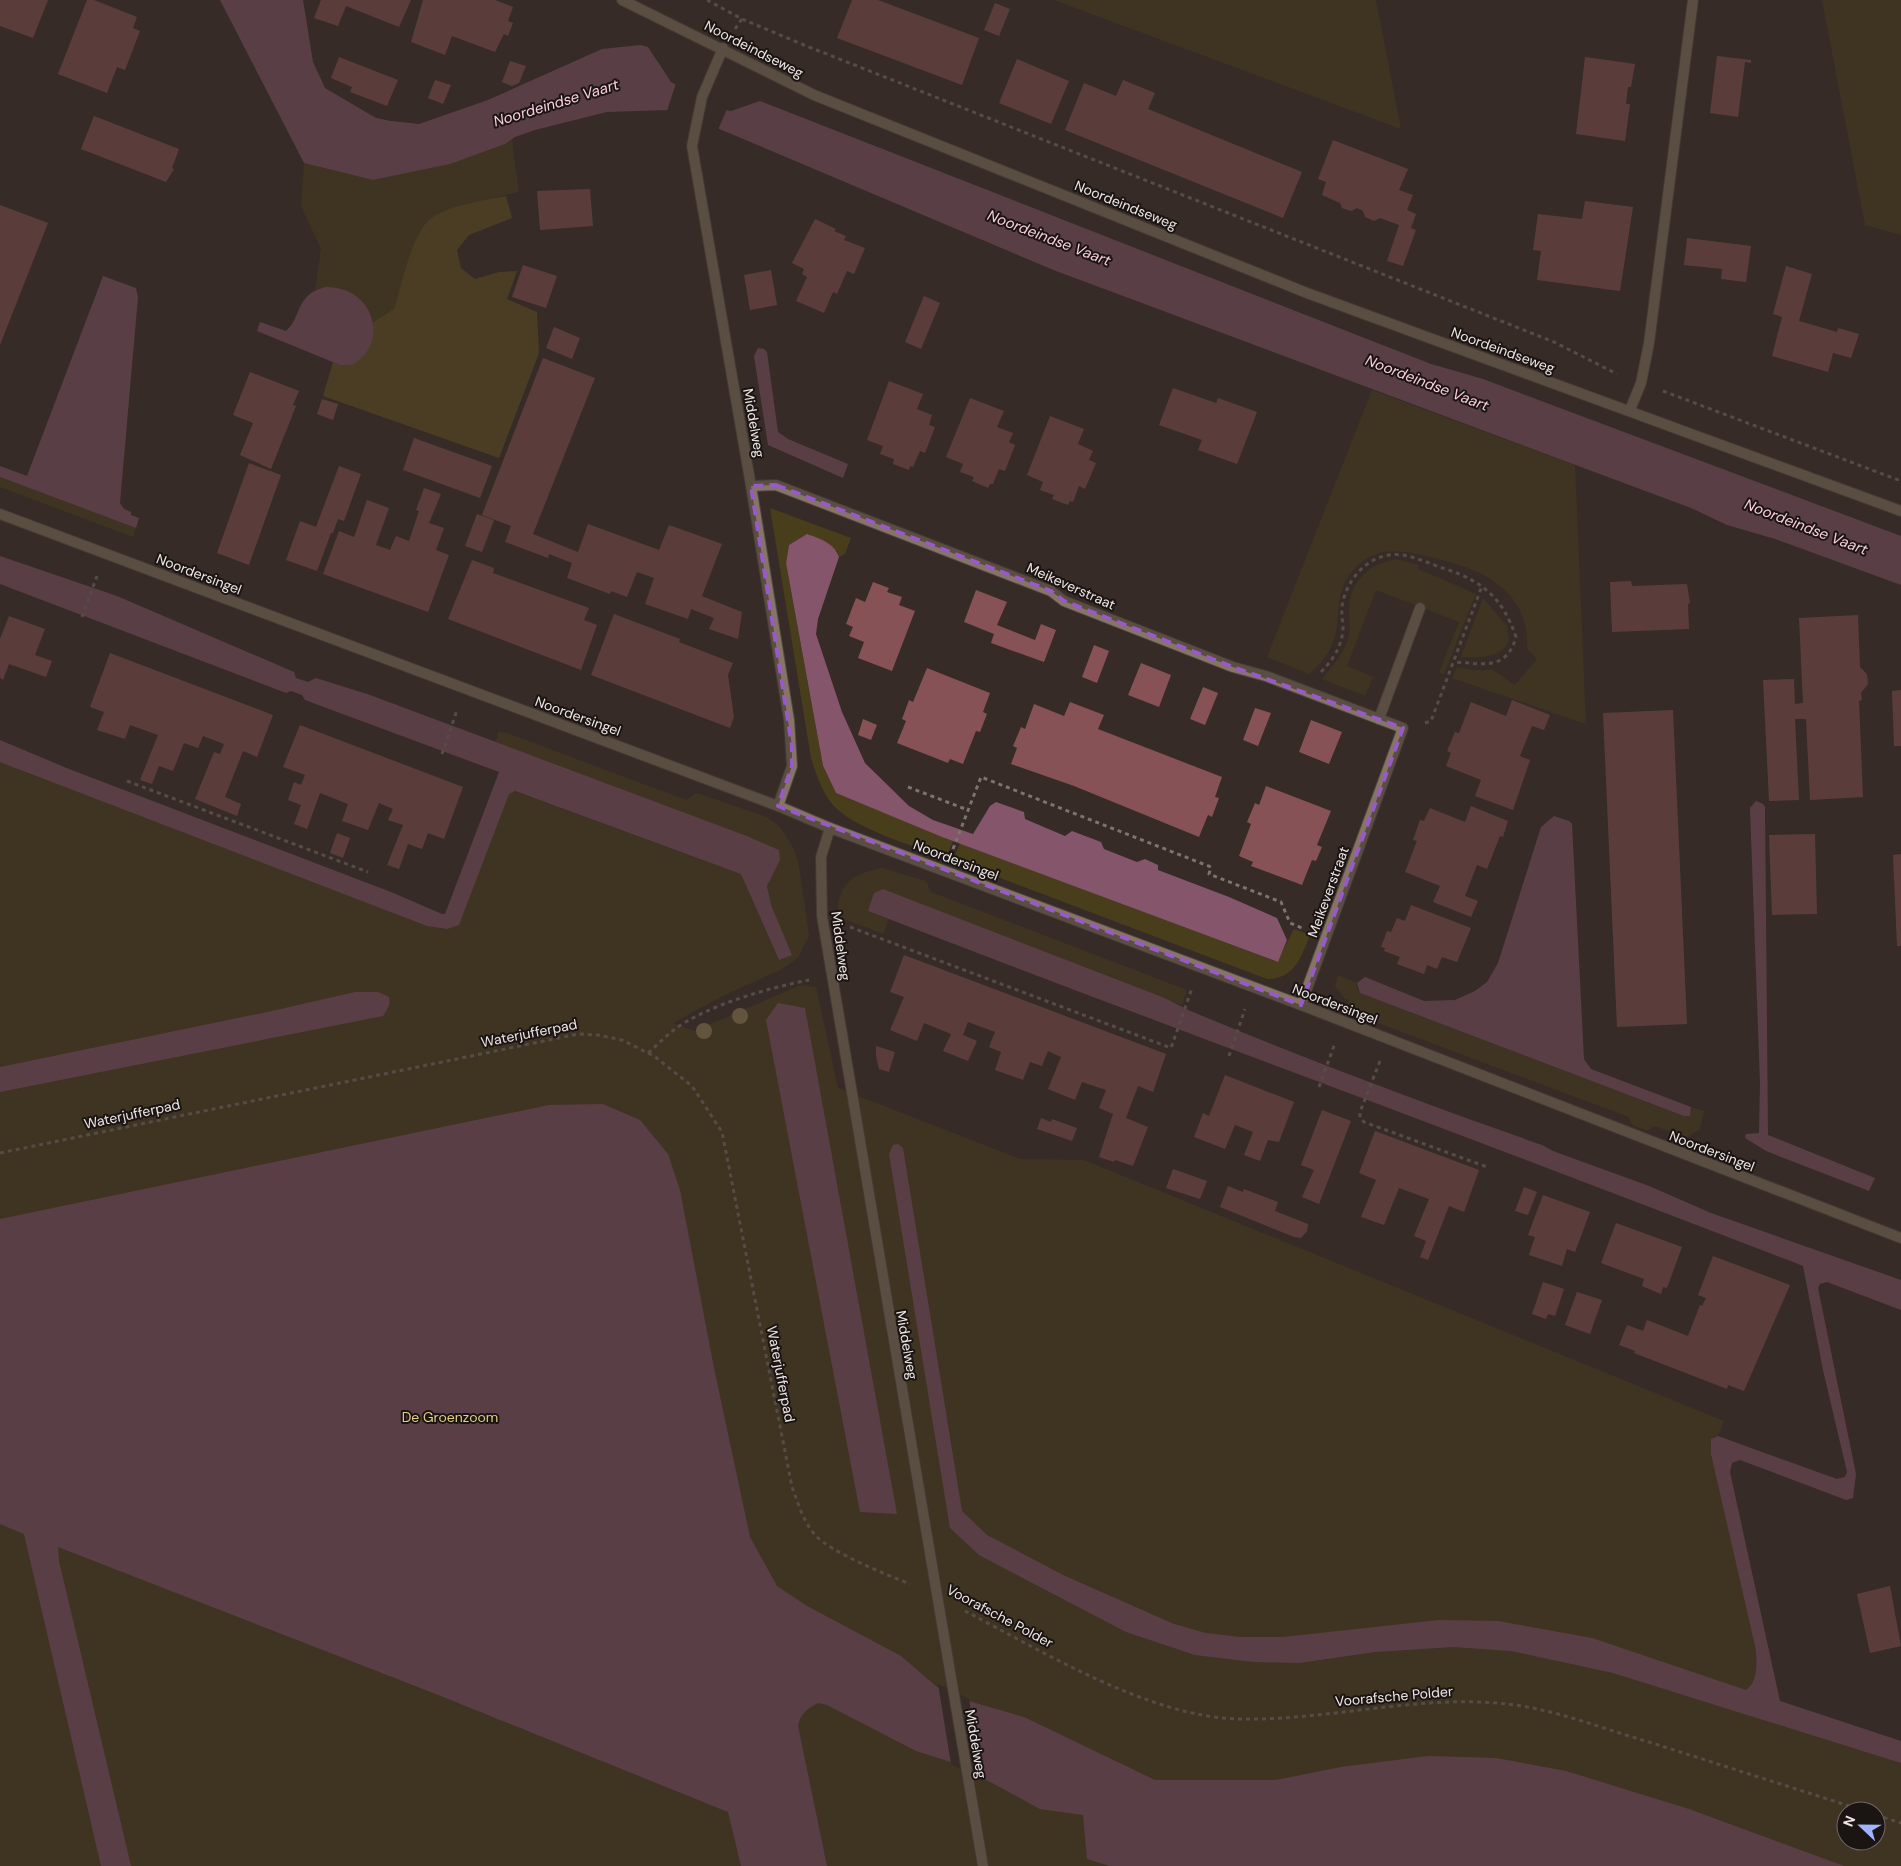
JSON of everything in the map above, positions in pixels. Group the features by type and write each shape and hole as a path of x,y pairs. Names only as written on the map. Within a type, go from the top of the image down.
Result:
{"street":[{"name":"Noordeindseweg","path":"622,0 723,48 814,95 1307,293 1901,511"},
{"path":"1630,410 1641,383 1649,343 1693,0"},
{"name":"Middelweg","path":"723,48 702,97 692,146 751,486 792,746 792,766 778,806"},
{"name":"Meikeverstraat","path":"751,486 776,484 1051,591 1064,601 1233,667 1266,676 1403,728 1301,1005"},
{"name":"Noordersingel","path":"0,514 778,806 830,828 1301,1005 1901,1238"},
{"path":"1379,719 1420,608"},
{"name":"Middelweg","path":"830,828 822,857 822,916 983,1866"}],"path":[{"name":"Noordeindseweg","path":"707,0 742,19 804,45 1554,342 1612,372 1901,481"},
{"path":"1403,728 1431,721 1482,586"},
{"path":"82,617 93,587"},
{"path":"442,754 454,722"},
{"path":"953,849 981,777 1211,866 1209,874 1281,902 1290,923 1326,938"},
{"path":"127,781 368,872"},
{"path":"908,787 968,810"},
{"path":"822,916 1160,1046 1171,1048 1187,1003"},
{"path":"648,1053 673,1031 708,1012 773,987 831,975"},
{"path":"1229,1056 1241,1020"},
{"name":"Waterjufferpad","path":"0,1153 578,1034 598,1035 622,1040 648,1053 692,1086 722,1132 792,1487 804,1520 816,1536 836,1549 876,1570 936,1595"},
{"path":"1319,1087 1330,1056"},
{"path":"1371,1083 1360,1112 1360,1118 1364,1122 1487,1167"},
{"name":"Voorafsche Polder","path":"936,1595 1077,1670 1168,1707 1238,1719 1291,1718 1413,1704 1461,1701 1523,1706 1600,1727 1836,1802"},
{"path":"1886,1817 1901,1822"}],"highlighted area":[{"path":"776,485 1051,591 1064,601 1233,667 1403,728 1301,1005 778,806 792,766 792,746 751,486"}],"green space":[{"path":"1054,0 1376,0 1401,129"},
{"path":"1822,0 1901,0 1901,235 1865,225"},
{"path":"512,140 519,192 463,205 427,222 416,242 394,309 373,322 371,315 325,287 315,290 321,249 301,206 304,163 373,180 450,164"},
{"path":"1372,390 1575,465 1586,724 1452,678 1457,667 1472,670 1493,670 1515,685 1537,659 1527,649 1526,629 1520,611 1512,597 1500,586 1485,576 1469,569 1413,553 1384,552 1374,555 1356,567 1346,579 1341,592 1336,632 1332,646 1323,660 1309,674 1267,657"},
{"path":"0,477 136,528 133,537 0,487"},
{"path":"770,508 851,538 845,554 839,557 837,551 808,534 789,545 786,563 823,767 836,793 953,841 946,858 900,842 851,819 838,810 823,790 811,758"},
{"path":"1397,559 1419,565 1418,569 1476,594 1444,674 1439,673 1459,622 1376,590 1347,666 1373,677 1365,696 1322,679 1340,656 1348,640 1350,599 1357,582 1370,569 1387,561"},
{"path":"1483,598 1507,626 1509,641 1500,652 1488,656 1461,657"},
{"name":"De Groenzoom","path":"498,732 507,733 686,800 697,793 767,817 780,827 794,849 799,866 809,935 798,958 782,969 721,997 673,1023 694,1031 801,985 816,987 838,1088 1020,1159 1084,1160 1724,1421 1718,1436 1714,1436 1727,1523 1755,1646 1764,1703 1901,1749 1901,1866 0,1866 0,758 427,926 447,929 509,793 514,791 741,874 779,960 792,954 768,895 768,887 778,862 779,850 747,836 496,742"},
{"path":"960,843 1277,962 1294,929 1310,935 1300,959 1291,971 1277,978 1267,979 953,860"},
{"path":"882,868 926,881 931,892 1187,990 1182,1005 883,889 868,911 888,919 884,934 838,917 840,897 848,883 862,874"},
{"path":"1338,975 1357,983 1356,986 1360,993 1684,1116 1692,1110 1691,1107 1704,1111 1700,1129 1687,1137 1654,1126 1647,1131 1632,1125 1629,1117 1346,1011 1349,1000 1344,998 1335,986"}],"shaded area":[{"path":"506,196 512,218 469,235 457,250 461,268 475,279 499,272 517,271 507,299 537,312 539,353 499,458 323,396 333,362 340,365 368,348 373,322 394,309 415,241 426,223 433,217 452,208"}],"water":[{"name":"Noordeindse Vaart","path":"220,0 303,0 313,62 325,88 376,118 391,121 419,124 488,100 602,49 641,45 648,47 671,82 725,110 731,111 760,101 1431,364 1483,379 1901,536 1901,585 1775,539 1727,525 1691,508 1056,271 717,128 669,110 607,112 535,130 515,137 505,144 450,164 373,180 304,163"},
{"path":"103,276 136,288 138,297 120,503 124,509 131,512 131,515 139,518 136,528 0,477 0,466 27,476"},
{"path":"325,287 342,289 355,296 365,305 372,317 374,330 371,343 364,355 352,365 340,365 257,331 260,322 286,331 308,295"},
{"path":"758,348 764,349 767,352 778,432 788,439 848,464 843,478 768,445 754,356"},
{"path":"807,534 830,545 839,557 818,619 816,634 842,712 865,763 909,806 933,820 973,834 990,806 996,802 1024,812 1025,819 1065,836 1072,831 1101,842 1104,849 1137,862 1145,859 1158,865 1158,870 1229,897 1277,918 1287,940 1278,962 942,837 836,793 823,766 786,563 789,545"},
{"path":"0,556 117,596 294,672 296,678 308,682 316,678 370,695 747,836 779,850 780,860 767,886 771,905 792,955 779,960 741,874 515,791 509,794 459,925 447,929 427,926 0,762 0,740 69,769 391,892 442,914 445,914 499,772 305,700 302,695 291,691 286,693 0,584"},
{"path":"1756,801 1765,807 1768,1135 1875,1178 1869,1191 1766,1151 1745,1138 1746,1134 1759,1133 1760,1083 1750,808"},
{"path":"1554,816 1569,821 1572,824 1584,1059 1591,1069 1691,1107 1690,1116 1684,1116 1360,993 1357,983 1365,977 1424,1001 1455,1000 1475,991 1487,982 1498,963 1541,827"},
{"path":"883,889 1170,1000 1236,1030 1410,1098 1542,1145 1553,1151 1649,1186 1711,1213 1901,1280 1901,1310 1827,1282 1820,1284 1818,1288 1856,1474 1853,1498 1846,1500 1740,1460 1732,1463 1730,1472 1780,1701 1901,1741 1901,1763 1613,1673 1511,1651 1453,1647 1375,1652 1299,1663 1253,1662 1195,1655 1126,1632 979,1555 950,1528 889,1154 893,1145 898,1144 903,1148 962,1511 987,1535 1063,1575 1174,1624 1206,1633 1240,1637 1283,1637 1439,1620 1498,1621 1592,1638 1746,1690 1755,1676 1755,1646 1711,1454 1711,1439 1718,1436 1837,1479 1845,1477 1847,1472 1823,1370 1803,1266 868,911 874,893"},
{"path":"355,992 378,992 389,997 389,1005 383,1016 0,1092 0,1067"},
{"path":"778,1003 805,1008 897,1514 860,1512 766,1020"},
{"path":"603,1104 640,1120 668,1154 680,1190 714,1368 750,1537 777,1586 807,1606 901,1656 937,1687 965,1700 1024,1717 1155,1780 1276,1780 1341,1767 1428,1756 1496,1758 1566,1771 1689,1809 1844,1866 1110,1866 1087,1859 1083,1815 1040,1809 957,1764 916,1751 827,1705 818,1703 805,1712 798,1726 827,1866 741,1866 728,1812 441,1696 58,1547 59,1561 131,1866 101,1866 24,1534 0,1524 0,1219 549,1105"}],"pier":[{"path":"676,83 727,109 718,130 667,111"},
{"path":"938,1684 969,1699 983,1781 951,1764"}],"building":[{"path":"0,0 48,0 33,38 0,26"},
{"path":"87,0 94,0 137,17 133,28 140,31 125,70 117,67 107,93 58,74"},
{"path":"321,0 411,0 399,27 346,6 338,26 314,18"},
{"path":"423,0 495,0 513,7 508,21 513,23 508,36 504,34 495,52 452,36 445,55 411,42"},
{"path":"852,0 878,0 979,38 962,85 837,38"},
{"path":"995,3 1010,9 999,36 984,30"},
{"path":"1717,56 1751,60 1751,63 1745,62 1738,117 1710,113"},
{"path":"339,57 398,80 387,106 350,92 352,87 331,78"},
{"path":"1585,57 1635,64 1631,87 1628,87 1626,104 1630,104 1625,141 1576,134"},
{"path":"1017,59 1069,81 1051,124 999,103"},
{"path":"510,61 526,66 519,83 512,86 502,82"},
{"path":"435,80 451,85 443,104 428,98"},
{"path":"1123,80 1155,93 1148,109 1302,172 1283,218 1065,130 1084,83 1116,96"},
{"path":"94,116 179,149 172,168 174,169 166,182 81,149"},
{"path":"1333,140 1408,169 1399,190 1413,195 1407,210 1416,214 1411,228 1416,230 1403,266 1387,261 1399,225 1380,218 1374,221 1365,217 1363,211 1357,208 1351,211 1342,208 1340,203 1322,195 1326,182 1318,179"},
{"path":"590,189 593,226 540,230 537,191"},
{"path":"1585,201 1633,207 1620,291 1537,280 1541,251 1533,250 1538,214 1582,219"},
{"path":"0,205 48,223 0,345"},
{"path":"815,219 846,236 844,240 865,248 854,274 847,271 837,294 833,292 824,313 796,301 807,277 802,274 804,269 792,263"},
{"path":"1687,238 1751,246 1746,282 1721,279 1722,269 1684,265"},
{"path":"523,265 557,276 546,308 512,297"},
{"path":"1786,266 1812,274 1799,321 1837,332 1838,328 1859,334 1851,358 1833,353 1828,372 1772,356 1782,317 1773,314"},
{"path":"771,270 777,305 750,310 744,275"},
{"path":"924,296 940,303 921,349 905,342"},
{"path":"554,327 580,338 572,359 546,348"},
{"path":"543,358 595,378 533,534 578,552 588,524 659,550 669,525 722,544 702,596 742,612 738,639 709,629 714,618 691,609 688,619 645,604 654,578 637,572 627,597 611,591 610,594 567,578 572,563 549,554 548,558 505,542 511,526 482,515"},
{"path":"250,372 299,391 293,405 296,406 271,469 240,455 253,423 233,415"},
{"path":"889,381 923,394 917,409 932,415 929,425 935,427 925,453 920,451 913,467 910,466 909,470 893,464 894,459 880,454 883,446 867,440"},
{"path":"1173,388 1216,403 1218,398 1257,412 1237,464 1198,450 1202,440 1159,425"},
{"path":"970,398 1004,411 997,427 1013,433 1009,442 1015,445 1005,471 999,469 993,484 990,484 988,488 972,481 974,477 960,472 963,464 946,457"},
{"path":"322,399 338,404 333,420 317,414"},
{"path":"1050,416 1084,429 1078,444 1093,451 1089,460 1096,463 1085,489 1079,486 1073,502 1070,501 1068,505 1052,499 1054,495 1040,490 1043,482 1027,475"},
{"path":"414,438 492,466 480,498 403,470"},
{"path":"249,463 281,475 249,565 217,553"},
{"path":"339,466 361,474 344,521 338,519 317,571 286,560 300,521 316,527"},
{"path":"424,488 441,494 429,523 444,528 436,550 449,555 428,612 323,574 339,531 354,537 367,500 389,508 376,545 390,550 396,536 409,541 419,511 416,510"},
{"path":"477,514 494,520 482,552 465,546"},
{"path":"472,560 494,568 493,573 589,608 584,620 597,625 581,670 448,619"},
{"path":"1631,581 1632,586 1687,584 1690,603 1688,604 1689,629 1612,632 1610,582"},
{"path":"873,582 889,588 887,592 902,597 899,605 915,611 892,671 858,658 864,642 849,636 853,627 846,624 856,598 865,602"},
{"path":"976,590 1007,602 997,625 1035,640 1041,624 1056,630 1044,662 991,643 994,634 964,622"},
{"path":"614,614 680,639 679,642 733,663 728,675 734,717 730,728 591,675"},
{"path":"1858,615 1860,667 1867,674 1868,684 1861,693 1862,700 1859,701 1863,797 1810,800 1806,719 1795,719 1799,800 1769,801 1763,680 1794,679 1795,704 1803,703 1799,618"},
{"path":"9,616 45,629 35,655 52,661 46,677 9,664 3,680 0,678 0,639"},
{"path":"1094,645 1109,651 1097,683 1082,677"},
{"path":"110,653 273,715 257,757 243,751 225,797 241,804 237,816 195,799 214,752 220,754 224,744 203,736 198,748 184,743 173,771 159,766 152,784 140,780 158,735 130,725 125,739 97,730 104,712 90,707"},
{"path":"1141,663 1171,675 1159,707 1128,695"},
{"path":"927,668 990,693 983,712 987,714 980,732 976,731 963,764 950,759 948,763 897,743 906,721 902,719 909,700 913,702"},
{"path":"1203,687 1218,693 1205,725 1190,719"},
{"path":"1901,690 1901,746 1894,746 1892,691"},
{"path":"1512,700 1550,715 1544,730 1532,726 1520,756 1530,760 1513,810 1475,796 1481,780 1446,766 1451,753 1447,751 1455,732 1459,733 1471,702 1506,716"},
{"path":"1070,702 1104,715 1098,729 1222,777 1215,797 1219,798 1212,817 1208,815 1199,837 1074,786 1011,764 1017,748 1013,746 1021,727 1025,729 1034,704 1064,716"},
{"path":"1255,708 1271,713 1258,746 1243,740"},
{"path":"1673,710 1687,1024 1617,1027 1603,713"},
{"path":"863,719 877,725 871,740 858,735"},
{"path":"1311,720 1342,732 1329,764 1299,752"},
{"path":"300,725 463,787 444,839 428,833 422,849 408,844 399,869 387,865 403,825 388,820 393,809 379,803 368,830 342,821 348,804 320,793 307,829 294,824 301,805 288,800 294,782 301,785 305,775 283,767"},
{"path":"1266,786 1331,811 1317,845 1322,847 1316,861 1312,860 1302,885 1251,866 1253,862 1239,856 1251,824 1247,822 1255,803 1259,805"},
{"path":"1471,806 1508,821 1503,837 1500,836 1487,869 1477,865 1465,896 1478,901 1471,917 1433,902 1440,886 1405,872 1417,841 1413,840 1420,820 1424,821 1430,808 1465,822"},
{"path":"337,833 350,838 343,858 330,853"},
{"path":"1815,834 1817,914 1772,915 1769,835"},
{"path":"1901,854 1901,946 1897,946 1893,855"},
{"path":"1411,905 1471,928 1457,962 1442,957 1437,969 1427,965 1424,974 1397,964 1400,957 1384,951 1385,948 1381,947 1387,931 1391,932 1397,918 1405,921"},
{"path":"904,955 1166,1054 1153,1092 1138,1086 1126,1118 1148,1127 1133,1166 1099,1157 1113,1114 1099,1108 1106,1090 1082,1082 1075,1100 1048,1089 1061,1057 1048,1051 1042,1066 1030,1062 1023,1080 995,1070 1001,1052 989,1047 995,1032 968,1022 963,1035 977,1041 968,1061 943,1051 951,1034 924,1023 917,1041 890,1030 904,997 890,992"},
{"path":"876,1046 895,1052 889,1072 879,1069"},
{"path":"1225,1075 1294,1102 1279,1142 1268,1140 1260,1161 1244,1155 1253,1132 1235,1125 1225,1149 1194,1137 1203,1113 1209,1116"},
{"path":"1322,1110 1351,1121 1319,1204 1302,1197 1314,1170 1301,1165"},
{"path":"1041,1118 1051,1122 1052,1119 1077,1128 1072,1141 1037,1129"},
{"path":"1375,1131 1479,1170 1464,1212 1449,1206 1428,1260 1420,1257 1426,1241 1414,1236 1429,1199 1399,1188 1384,1225 1361,1217 1376,1180 1359,1173"},
{"path":"1173,1169 1207,1181 1200,1199 1166,1188"},
{"path":"1228,1186 1243,1192 1244,1189 1278,1202 1275,1211 1308,1224 1307,1231 1301,1238 1294,1237 1220,1207"},
{"path":"1524,1187 1537,1192 1528,1215 1515,1211"},
{"path":"1543,1195 1590,1212 1575,1252 1567,1249 1562,1266 1529,1255 1535,1237 1528,1235"},
{"path":"1616,1223 1682,1247 1667,1288 1663,1287 1661,1294 1642,1286 1644,1279 1601,1263"},
{"path":"1713,1256 1790,1285 1744,1391 1728,1385 1727,1389 1634,1353 1635,1351 1619,1345 1627,1325 1643,1331 1647,1320 1688,1336 1700,1305 1702,1306 1706,1298 1698,1295"},
{"path":"1543,1282 1564,1289 1555,1316 1548,1314 1546,1319 1532,1314"},
{"path":"1577,1292 1602,1300 1590,1334 1565,1325"},
{"path":"1890,1586 1901,1646 1870,1653 1857,1594"}]}
